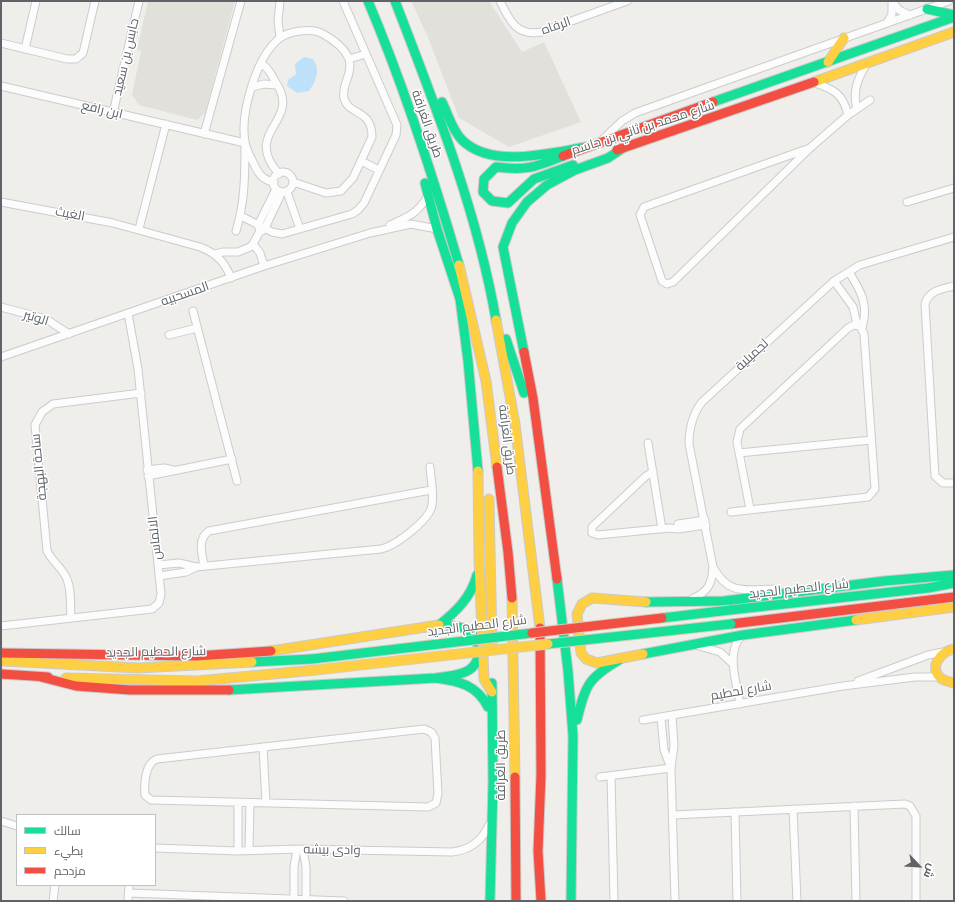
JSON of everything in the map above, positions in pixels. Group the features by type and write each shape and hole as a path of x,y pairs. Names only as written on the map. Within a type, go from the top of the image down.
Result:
{"main road":[{"name":"طريق الغرافة","path":"368,1 385,42 445,217 460,267 486,381 508,552 513,617 516,901"},
{"name":"طريق الغرافة","path":"395,1 423,73 465,194 493,301 515,424 541,638 541,775 538,851 541,901"},
{"path":"927,9 954,16"},
{"name":"شارع محمد بن ثاني بن جاسم","path":"954,16 531,168 517,170 496,167 485,176 482,183 485,196 494,204 508,204 534,179 731,112 954,32"},
{"path":"828,62 844,38"},
{"path":"423,73 441,100 461,139 473,149 481,153 493,156 513,156 586,147"},
{"path":"408,108 410,124 437,229 460,298 478,457 479,561 484,679 492,692"},
{"path":"571,901 573,736 562,613 533,398 503,248 505,236 516,215 546,186 571,172 608,158 623,148"},
{"path":"493,301 540,446"},
{"path":"486,381 488,477"},
{"path":"489,493 492,692 490,901"},
{"path":"439,625 458,610 466,601 476,578 479,561"},
{"path":"954,575 884,581 742,600 682,603 639,602 592,598 582,604 577,614 581,653 583,657 593,663 619,660 743,635 954,608"},
{"name":"شارع الحطيم الجديد","path":"1,661 138,668 312,658 928,588 954,583"},
{"name":"شارع الحطيم الجديد","path":"1,674 196,681 316,670 731,624 954,597"},
{"path":"1,654 196,656 280,650 439,625 459,627 467,630 475,639 478,655 473,668 465,672 436,678 250,690 130,690 76,686 41,676"},
{"path":"954,649 943,652 938,657 936,664 940,677 951,683 954,692"},
{"path":"573,736 583,692 586,686 595,674 619,660"},
{"path":"436,678 459,681 472,686 482,694 492,717"}],"street":[{"path":"25,49 36,1"},
{"path":"1,43 67,59 76,59 83,53 96,1"},
{"name":"حابس بن سعيد","path":"113,113 139,1"},
{"path":"204,134 241,1"},
{"path":"280,1 278,21 280,38"},
{"path":"241,216 261,228 282,234 358,210 380,170 396,135 397,125 343,1"},
{"name":"الرفاه","path":"500,1 512,25 523,32 531,33 541,32 627,1"},
{"name":"شارع محمد بن ثاني بن جاسم","path":"600,142 622,121 635,112 949,1"},
{"path":"892,2 902,12 910,15"},
{"path":"887,23 892,14 892,2"},
{"path":"236,231 241,216 244,194 246,117 252,87 272,46 280,38 293,32 306,30 320,32 339,44 349,60 350,68 344,90 345,101 348,106 366,117 372,130 370,144 350,184 336,193 326,192 293,182"},
{"path":"349,60 366,54"},
{"path":"857,109 854,99 855,90 867,63"},
{"path":"262,64 270,71 283,94 284,104 266,146 268,159 279,174"},
{"path":"812,82 827,87 838,94 846,104 848,115"},
{"path":"252,87 264,84 277,85"},
{"name":"ابن رافع","path":"1,86 245,143"},
{"path":"810,148 644,207 640,215 662,281 667,284 673,282 810,148 848,115 870,100"},
{"path":"140,229 166,124"},
{"path":"245,143 258,172 265,179 280,189 291,188 293,182 289,174 279,174 275,177 280,189 300,229"},
{"path":"361,161 380,170"},
{"path":"907,202 954,188"},
{"path":"215,254 224,252 238,252 253,244 280,189"},
{"name":"المسحبيه","path":"370,233 408,217 422,205 428,196"},
{"name":"الغيث","path":"1,202 140,229 200,247 215,254 227,268 231,278"},
{"name":"المسحبيه","path":"1,357 264,266 370,233 411,224 437,229"},
{"name":"لجميلية","path":"682,603 698,596 707,589 712,579 713,567 706,522 689,444 689,430 697,409 702,402 834,281 860,265 954,237"},
{"path":"253,244 260,253 264,266"},
{"path":"849,272 864,300 865,316 860,326"},
{"path":"731,512 868,497 875,489 860,326 853,307 834,281"},
{"path":"954,286 934,292 926,299 925,304 935,476 943,483 954,483"},
{"name":"الوتير","path":"1,307 46,319 69,334"},
{"path":"193,311 237,481"},
{"name":"الالماس","path":"1,626 152,609 156,607 161,599 141,393 128,313"},
{"path":"750,509 737,438 743,425 848,328 860,326"},
{"path":"169,334 197,328"},
{"name":"ساحة البهجة","path":"71,618 69,585 65,575 51,559 48,550 35,425 42,412 53,404 141,393"},
{"path":"739,453 871,440"},
{"path":"648,444 665,529"},
{"path":"148,473 164,468 174,470 232,459"},
{"path":"158,565 179,563 200,566 387,547 398,542 428,515 432,505 430,467"},
{"path":"653,472 646,476 592,528 592,533 598,535 665,529 676,525 706,522"},
{"path":"200,566 201,540 203,536 210,531 431,490"},
{"path":"159,576 186,572 200,566"},
{"name":"لجميلية","path":"713,567 723,582 736,589 783,589 801,592"},
{"path":"740,704 733,664 734,647 743,635"},
{"path":"690,645 715,650 733,664"},
{"name":"شارع لحطيم","path":"843,686 928,655 943,652"},
{"name":"شارع لحطيم","path":"643,720 843,686 915,677 940,677"},
{"path":"672,716 674,746 671,768 675,901"},
{"path":"661,718 664,750 671,768"},
{"path":"428,730 434,738 438,794 436,802 428,807 266,803 151,800 147,797 145,792 148,767 151,762 157,759 428,730"},
{"path":"263,747 266,803"},
{"path":"600,777 671,768"},
{"path":"611,776 614,901"},
{"path":"238,803 238,851"},
{"path":"249,850 250,803"},
{"path":"673,816 905,804 914,811 916,816 916,901"},
{"path":"854,806 856,901"},
{"path":"793,809 797,901"},
{"path":"735,812 737,901"},
{"name":"وادى بيشه","path":"156,848 238,851 300,850 447,853 464,850 475,844 484,834 492,816"},
{"path":"1,821 16,826"},
{"path":"300,850 306,867 306,900"},
{"path":"294,900 294,867 300,850"},
{"path":"53,901 55,886"},
{"path":"128,901 130,886"},
{"path":"129,893 344,901"}],"shaded area":[{"path":"148,1 235,1 205,113 197,120 139,105 132,95 141,51 137,50"},
{"path":"411,1 489,1 522,52 544,42 581,122 509,147 459,118 427,35"}],"water":[{"path":"304,57 313,59 317,67 317,75 309,91 297,93 287,86 288,80 296,74 295,64"}],"traffic: fast":[{"path":"368,1 394,66 417,132 459,265"},
{"path":"395,1 440,119 466,198 478,238 496,320"},
{"path":"927,9 954,15"},
{"path":"713,102 954,17"},
{"path":"442,102 453,127 462,140 474,149 489,154 504,157 521,157 556,153 586,147"},
{"path":"524,352 503,247 512,223 527,202 547,185 575,170 608,158 623,148"},
{"path":"563,156 531,167 516,169 496,167 484,179 483,192 492,201 508,203 534,179 573,165"},
{"path":"425,183 437,229 460,299 468,361 478,471"},
{"path":"506,339 524,393"},
{"path":"439,625 452,614 467,597 477,575"},
{"path":"646,602 724,601 884,581 954,575"},
{"path":"557,579 568,671 573,736 571,901"},
{"path":"730,610 928,588 954,583"},
{"path":"662,618 730,610"},
{"path":"643,654 743,635 856,620"},
{"path":"548,644 731,624"},
{"path":"229,690 436,678 458,675 469,670 477,661 478,650 475,638 464,628 439,625"},
{"path":"312,659 532,633"},
{"path":"252,662 312,659"},
{"path":"577,720 589,684 600,672 619,660"},
{"path":"436,678 466,685 473,689 484,700 488,707"},
{"path":"490,901 493,783 492,683"}],"traffic: slow":[{"path":"814,82 954,32"},
{"path":"828,62 844,38"},
{"path":"459,265 486,381 497,467"},
{"path":"496,320 515,424 540,628"},
{"path":"478,471 479,561 484,679 492,692"},
{"path":"489,499 492,645"},
{"path":"512,598 515,777"},
{"path":"643,654 597,663 586,659 581,653 577,614 582,604 592,598 646,602"},
{"path":"856,620 954,607"},
{"path":"271,651 439,625"},
{"path":"316,670 548,644"},
{"path":"954,649 949,650 941,656 936,665 938,675 942,679 954,683"},
{"path":"4,661 138,668 252,662"},
{"path":"66,678 197,681 316,670"}],"traffic: jam":[{"path":"617,150 814,82"},
{"path":"563,156 713,102"},
{"path":"524,352 533,398 557,579"},
{"path":"497,467 508,552 512,598"},
{"path":"731,624 954,597"},
{"path":"532,633 662,618"},
{"path":"540,628 541,775 538,851 541,901"},
{"path":"1,653 196,656 271,651"},
{"path":"1,674 48,677"},
{"path":"41,677 76,686 130,690 229,690"},
{"path":"515,777 516,901"}]}
